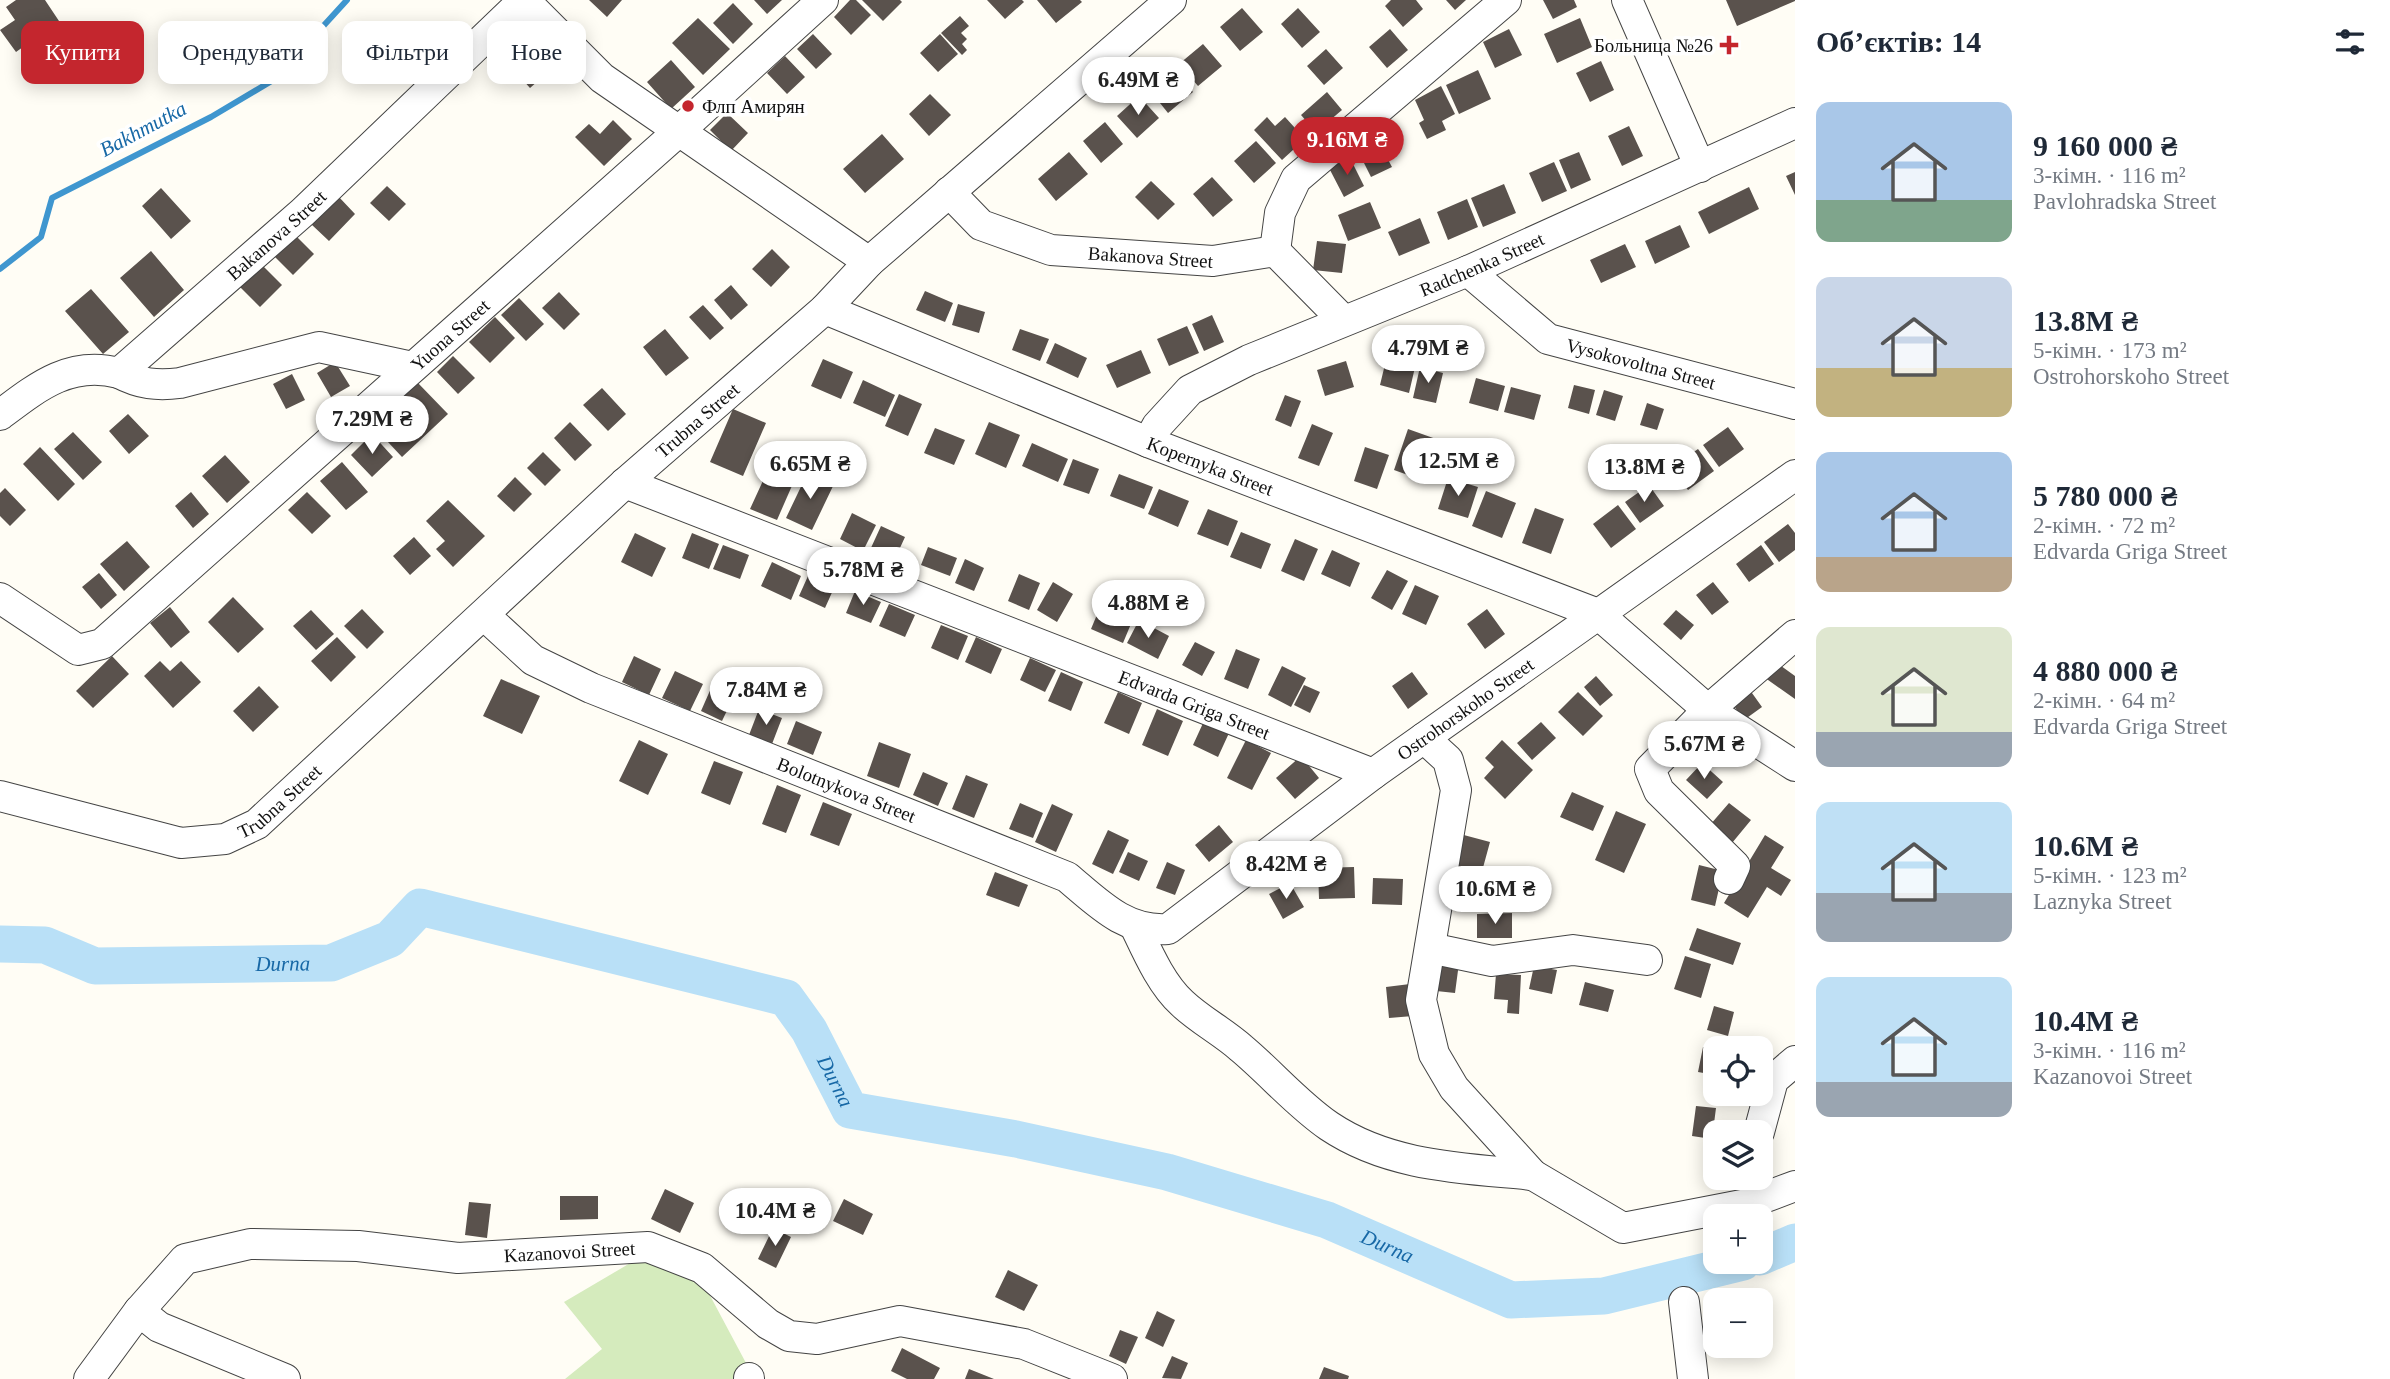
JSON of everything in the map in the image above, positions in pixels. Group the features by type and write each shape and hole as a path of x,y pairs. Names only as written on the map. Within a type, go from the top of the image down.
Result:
{"street":[{"path":"524,0 602,78 869,262"},
{"name":"Bakanova Street","path":"119,373 303,212 524,0"},
{"name":"Yuona Street","path":"0,598 78,650 102,644 679,131 822,0"},
{"name":"Trubna Street","path":"0,796 181,843 225,839 257,824 625,484 825,309 869,262 1171,0"},
{"path":"1343,320 1275,251 1280,213 1296,179 1506,0"},
{"path":"1626,0 1700,167"},
{"name":"Radchenka Street","path":"1148,442 1157,426 1191,390 1248,360 1468,271 1795,123"},
{"name":"Bakanova Street","path":"949,192 981,225 1051,250 1213,261 1275,251"},
{"name":"Vysokovoltna Street","path":"1468,271 1548,339 1795,404"},
{"name":"Kopernyka Street","path":"825,309 1148,442 1598,614"},
{"path":"0,415 39,385 58,376 101,368 157,386 180,383 318,348 412,367"},
{"name":"Ostrohorskoho Street","path":"1135,926 1150,930 1168,929 1373,774 1795,475"},
{"name":"Edvarda Griga Street","path":"625,484 1373,774"},
{"path":"1598,614 1708,710 1795,766"},
{"name":"Bolotnykova Street","path":"484,615 533,660 591,688 1068,877 1105,909 1135,926"},
{"path":"1729,878 1735,866 1659,791 1650,769 1708,710 1795,635"},
{"path":"1424,738 1448,760 1456,790 1421,1000 1434,1055 1454,1088 1533,1175 1623,1228 1749,1191 1795,1186"},
{"path":"1135,926 1153,963 1180,1002 1241,1047 1329,1126 1362,1144 1397,1158 1436,1166 1533,1175"},
{"path":"1430,948 1492,961 1573,950 1647,960"},
{"path":"1762,1120 1773,1080 1795,1061"},
{"name":"Kazanovoi Street","path":"89,1379 139,1311 185,1259 250,1244 358,1246 458,1258 648,1247 702,1268 768,1324 789,1336 817,1339 900,1321 1024,1344 1112,1379"},
{"path":"1684,1302 1693,1379"},
{"path":"139,1311 159,1327 285,1379"}],"green space":[{"path":"649,1252 698,1273 746,1363 736,1379 565,1379 602,1349 564,1302"}],"building":[{"path":"16,0 45,0 59,21 21,21 21,48 16,52 0,30 15,20 6,7"},
{"path":"589,0 622,0 607,17"},
{"path":"754,0 782,0 767,14"},
{"path":"850,0 856,0 871,15 851,35 834,17"},
{"path":"862,0 900,0 902,2 883,21"},
{"path":"987,0 1022,0 1024,2 1005,19"},
{"path":"1037,0 1080,0 1082,2 1056,23"},
{"path":"1391,0 1416,0 1423,9 1403,27 1385,6"},
{"path":"1446,0 1466,0 1455,10"},
{"path":"1543,0 1574,0 1577,7 1553,19"},
{"path":"1726,0 1795,0 1795,1 1737,26"},
{"path":"733,3 753,24 733,44 713,23"},
{"path":"1242,8 1263,32 1240,51 1220,27"},
{"path":"1298,8 1320,32 1302,48 1281,24"},
{"path":"960,16 969,26 961,33 967,39 962,44 967,50 962,55 941,33"},
{"path":"698,18 730,49 703,75 672,43"},
{"path":"1580,18 1592,47 1557,63 1544,34"},
{"path":"1390,29 1408,50 1387,68 1369,47"},
{"path":"1509,29 1522,55 1495,68 1483,42"},
{"path":"813,34 832,54 816,69 797,49"},
{"path":"940,34 958,54 938,72 920,53"},
{"path":"1203,44 1222,66 1198,86 1179,64"},
{"path":"1326,49 1343,68 1324,85 1307,66"},
{"path":"785,56 805,77 787,94 767,73"},
{"path":"671,60 695,87 671,109 647,82"},
{"path":"1601,61 1614,90 1590,102 1576,73"},
{"path":"1173,68 1193,92 1168,113 1148,88"},
{"path":"1478,70 1491,99 1459,114 1446,85"},
{"path":"1441,86 1455,114 1442,121 1446,130 1427,139 1419,123 1424,120 1415,100"},
{"path":"1327,92 1342,110 1316,132 1301,115"},
{"path":"930,94 951,115 929,136 909,114"},
{"path":"1139,96 1159,118 1137,138 1117,116"},
{"path":"727,113 748,133 731,151 710,130"},
{"path":"1267,117 1275,126 1285,117 1305,139 1282,160 1254,130"},
{"path":"613,120 632,139 604,166 575,137 589,124 600,134"},
{"path":"1105,122 1123,144 1101,163 1083,141"},
{"path":"1629,126 1643,156 1622,166 1608,136"},
{"path":"882,134 904,159 865,193 843,169"},
{"path":"1377,139 1392,167 1371,177 1357,149"},
{"path":"1256,141 1276,163 1254,183 1234,161"},
{"path":"1069,152 1088,174 1056,201 1038,179"},
{"path":"1579,152 1591,180 1571,189 1559,160"},
{"path":"1350,158 1364,186 1344,197 1329,168"},
{"path":"1554,162 1567,191 1542,202 1529,173"},
{"path":"1795,172 1795,195 1786,176"},
{"path":"1212,177 1233,200 1213,217 1193,194"},
{"path":"1151,181 1175,204 1158,220 1135,197"},
{"path":"1504,184 1516,213 1483,227 1471,198"},
{"path":"387,186 406,204 389,221 370,203"},
{"path":"1749,187 1759,209 1709,234 1698,212"},
{"path":"161,188 191,221 171,239 142,206"},
{"path":"338,196 355,214 329,241 311,224"},
{"path":"1467,199 1478,227 1448,240 1437,212"},
{"path":"1370,202 1381,228 1348,241 1338,215"},
{"path":"1420,218 1430,243 1399,256 1388,232"},
{"path":"1680,225 1690,247 1655,264 1645,241"},
{"path":"296,236 314,254 293,275 275,257"},
{"path":"1317,241 1346,244 1342,273 1313,270"},
{"path":"1625,244 1636,267 1601,283 1590,260"},
{"path":"772,249 790,267 771,287 752,269"},
{"path":"151,251 184,290 154,317 120,278"},
{"path":"262,265 282,285 260,307 240,287"},
{"path":"731,285 748,305 731,320 714,300"},
{"path":"91,289 129,332 103,354 65,311"},
{"path":"925,291 953,303 945,322 916,310"},
{"path":"559,292 580,314 564,330 542,308"},
{"path":"519,298 544,324 526,341 501,315"},
{"path":"958,304 985,312 979,333 952,325"},
{"path":"703,305 724,328 710,340 689,317"},
{"path":"1212,315 1224,342 1204,351 1192,324"},
{"path":"495,317 515,338 490,363 469,342"},
{"path":"1187,326 1199,353 1169,366 1157,339"},
{"path":"665,329 689,358 666,376 643,347"},
{"path":"1020,329 1049,339 1040,361 1012,350"},
{"path":"1055,343 1087,358 1078,378 1046,363"},
{"path":"1141,350 1151,373 1117,388 1106,365"},
{"path":"453,356 475,378 458,394 437,372"},
{"path":"1387,356 1416,363 1409,393 1380,385"},
{"path":"823,359 853,372 841,399 811,386"},
{"path":"1346,361 1354,387 1325,396 1317,370"},
{"path":"335,362 350,386 331,397 317,373"},
{"path":"1420,367 1443,373 1436,403 1413,398"},
{"path":"292,374 305,400 286,409 273,384"},
{"path":"1476,378 1505,386 1498,411 1469,403"},
{"path":"863,380 895,395 885,417 853,403"},
{"path":"417,382 448,414 402,457 372,425"},
{"path":"1574,385 1595,390 1589,414 1568,408"},
{"path":"1511,387 1541,395 1534,420 1504,412"},
{"path":"602,388 626,414 608,431 583,405"},
{"path":"1604,390 1623,396 1615,421 1596,415"},
{"path":"899,394 922,404 908,436 885,426"},
{"path":"1285,395 1301,401 1291,427 1275,420"},
{"path":"1647,403 1664,409 1657,430 1640,425"},
{"path":"733,409 766,423 743,476 710,462"},
{"path":"128,414 149,436 129,454 109,431"},
{"path":"570,422 592,445 575,461 554,438"},
{"path":"989,422 1020,435 1006,468 975,454"},
{"path":"1312,424 1333,433 1319,466 1298,458"},
{"path":"1728,427 1744,449 1719,467 1703,445"},
{"path":"935,428 965,440 954,465 924,453"},
{"path":"1408,429 1450,444 1440,470 1424,464 1419,479 1394,470"},
{"path":"73,432 102,462 83,480 54,449"},
{"path":"372,434 393,457 372,477 351,455"},
{"path":"1032,443 1068,459 1058,482 1022,466"},
{"path":"40,447 75,484 58,501 23,464"},
{"path":"1365,447 1389,455 1377,489 1354,481"},
{"path":"1698,449 1714,471 1688,490 1671,468"},
{"path":"543,452 561,470 545,486 527,468"},
{"path":"225,455 250,482 227,503 202,476"},
{"path":"1073,459 1099,469 1089,494 1063,485"},
{"path":"772,461 798,472 777,520 750,509"},
{"path":"342,462 368,492 346,510 320,481"},
{"path":"808,472 834,484 812,530 786,518"},
{"path":"1119,474 1153,487 1144,509 1110,496"},
{"path":"515,477 532,494 514,512 497,496"},
{"path":"1448,478 1478,487 1468,518 1438,509"},
{"path":"1649,485 1664,506 1640,523 1625,502"},
{"path":"5,488 26,510 10,526 0,516 0,493"},
{"path":"1159,489 1189,501 1178,527 1148,514"},
{"path":"1486,491 1516,503 1502,538 1472,526"},
{"path":"191,492 209,514 193,528 175,506"},
{"path":"307,492 331,516 312,534 288,510"},
{"path":"448,500 485,536 453,567 436,549 445,541 426,521"},
{"path":"1618,505 1636,529 1611,548 1593,524"},
{"path":"1535,508 1564,519 1551,554 1522,543"},
{"path":"1208,509 1238,521 1228,546 1197,534"},
{"path":"852,513 876,525 863,551 840,539"},
{"path":"1788,524 1795,533 1795,550 1779,562 1764,542"},
{"path":"881,526 905,537 894,561 870,550"},
{"path":"1241,532 1271,544 1261,569 1230,557"},
{"path":"635,533 666,548 652,577 621,562"},
{"path":"692,533 719,544 709,569 682,558"},
{"path":"414,537 431,556 410,575 393,556"},
{"path":"1295,539 1318,549 1304,581 1281,571"},
{"path":"127,541 150,567 124,591 100,564"},
{"path":"723,545 749,555 740,579 713,569"},
{"path":"1761,545 1774,564 1749,582 1736,564"},
{"path":"928,547 957,558 950,576 921,565"},
{"path":"1332,550 1360,563 1350,587 1321,574"},
{"path":"965,559 984,568 974,591 955,583"},
{"path":"772,562 801,576 791,600 761,586"},
{"path":"1387,570 1408,581 1392,610 1371,598"},
{"path":"99,573 117,595 101,609 82,587"},
{"path":"1019,574 1040,583 1029,610 1008,601"},
{"path":"808,576 834,588 825,608 799,596"},
{"path":"1053,582 1073,594 1057,622 1037,610"},
{"path":"1713,582 1729,602 1712,615 1696,595"},
{"path":"1415,585 1439,596 1426,625 1402,614"},
{"path":"855,591 881,602 871,623 846,613"},
{"path":"233,597 264,629 238,653 208,622"},
{"path":"889,604 915,615 905,637 879,626"},
{"path":"1101,605 1133,619 1123,643 1091,629"},
{"path":"170,607 190,632 171,648 150,623"},
{"path":"362,609 384,632 367,649 344,626"},
{"path":"1487,609 1505,634 1485,649 1467,624"},
{"path":"311,610 334,634 316,650 293,626"},
{"path":"1676,610 1694,625 1681,640 1663,624"},
{"path":"1139,620 1169,636 1158,659 1127,643"},
{"path":"941,625 968,636 958,660 931,648"},
{"path":"337,637 356,657 331,682 311,661"},
{"path":"976,637 1002,649 991,674 965,662"},
{"path":"1195,642 1215,652 1202,676 1182,665"},
{"path":"1236,649 1260,659 1248,689 1224,679"},
{"path":"112,656 129,674 93,708 76,691"},
{"path":"634,656 661,669 649,695 622,682"},
{"path":"1030,658 1056,670 1045,692 1020,680"},
{"path":"1773,660 1795,676 1795,699 1761,675"},
{"path":"160,661 170,671 181,661 201,682 173,708 144,676"},
{"path":"1282,666 1306,678 1291,707 1268,695"},
{"path":"675,671 703,684 690,711 662,698"},
{"path":"1061,672 1083,682 1071,711 1048,701"},
{"path":"1412,672 1428,694 1408,709 1392,686"},
{"path":"1596,676 1613,695 1600,706 1584,687"},
{"path":"501,679 540,696 522,734 483,716"},
{"path":"1304,685 1320,692 1310,713 1294,705"},
{"path":"259,686 279,707 253,732 233,711"},
{"path":"712,686 734,696 722,721 701,711"},
{"path":"1747,686 1762,707 1744,720 1729,699"},
{"path":"1118,692 1142,703 1129,734 1104,723"},
{"path":"1578,692 1603,716 1583,736 1558,712"},
{"path":"759,709 782,718 772,744 749,735"},
{"path":"1157,709 1183,721 1168,756 1142,745"},
{"path":"796,721 822,732 813,755 787,744"},
{"path":"1204,721 1229,733 1218,757 1193,745"},
{"path":"1541,722 1556,738 1532,760 1517,743"},
{"path":"639,740 668,754 648,795 619,781"},
{"path":"1246,740 1271,753 1252,790 1227,778"},
{"path":"1502,740 1533,770 1505,799 1484,778 1494,767 1485,758"},
{"path":"879,742 911,754 899,788 867,776"},
{"path":"1301,756 1319,778 1295,799 1276,778"},
{"path":"714,761 743,772 730,805 701,793"},
{"path":"1702,763 1723,782 1707,799 1686,780"},
{"path":"923,772 948,783 938,806 913,795"},
{"path":"966,775 988,784 974,818 952,809"},
{"path":"777,785 801,795 786,833 762,824"},
{"path":"1572,792 1604,806 1593,831 1560,817"},
{"path":"823,802 852,814 839,846 810,835"},
{"path":"1020,803 1043,813 1033,838 1009,829"},
{"path":"1729,803 1751,820 1732,843 1710,825"},
{"path":"1052,804 1073,814 1056,852 1035,842"},
{"path":"1616,811 1646,824 1624,873 1595,860"},
{"path":"1219,825 1233,842 1209,862 1195,845"},
{"path":"1108,830 1129,840 1113,874 1092,864"},
{"path":"1460,834 1490,842 1481,875 1451,868"},
{"path":"1765,835 1784,847 1771,868 1791,880 1781,896 1767,887 1748,918 1724,903"},
{"path":"1128,852 1148,861 1139,881 1119,872"},
{"path":"1167,862 1185,870 1175,895 1156,888"},
{"path":"1699,865 1723,871 1715,906 1691,900"},
{"path":"1354,867 1355,898 1319,899 1318,868"},
{"path":"995,872 1028,885 1019,907 986,895"},
{"path":"1373,878 1403,879 1402,905 1372,904"},
{"path":"1290,883 1304,907 1283,919 1269,894"},
{"path":"1512,913 1512,938 1477,938 1477,914"},
{"path":"1697,928 1741,943 1733,965 1689,950"},
{"path":"1685,956 1711,964 1701,998 1674,989"},
{"path":"1430,960 1459,963 1455,993 1427,990"},
{"path":"1534,966 1557,970 1552,994 1529,989"},
{"path":"1496,974 1521,975 1519,1014 1507,1013 1508,1000 1494,999"},
{"path":"1585,982 1614,990 1608,1012 1579,1005"},
{"path":"1410,984 1413,1016 1389,1018 1386,987"},
{"path":"1714,1006 1734,1012 1728,1036 1707,1030"},
{"path":"1703,1047 1703,1073 1698,1072"},
{"path":"1696,1106 1716,1108 1714,1120 1703,1120 1703,1138 1692,1136"},
{"path":"665,1189 694,1203 680,1233 651,1219"},
{"path":"560,1196 598,1196 598,1219 560,1220"},
{"path":"844,1199 873,1214 863,1235 833,1221"},
{"path":"469,1202 491,1204 487,1238 465,1235"},
{"path":"773,1228 791,1237 776,1268 758,1259"},
{"path":"1008,1270 1038,1285 1024,1311 995,1297"},
{"path":"1157,1311 1175,1320 1163,1347 1145,1338"},
{"path":"1120,1330 1138,1337 1126,1364 1109,1356"},
{"path":"902,1348 940,1368 934,1379 907,1379 891,1371"},
{"path":"1172,1356 1188,1363 1181,1379 1162,1378"},
{"path":"1324,1367 1349,1376 1348,1379 1319,1379"},
{"path":"969,1369 994,1379 965,1379"}],"waterway":[{"name":"Bakhmutka","path":"0,269 41,237 52,198 211,117 275,79 347,0"},
{"name":"Durna","path":"0,944 45,945 95,966 331,963 390,939 420,907 786,998 809,1030 850,1110 1016,1139 1167,1172 1327,1220 1511,1300 1604,1296 1703,1272"},
{"name":"Durna","path":"1773,1251 1795,1242"}],"place":[{"name":"Больница №26","path":"1729,45"},
{"name":"Флп Амирян","path":"688,106"}]}
